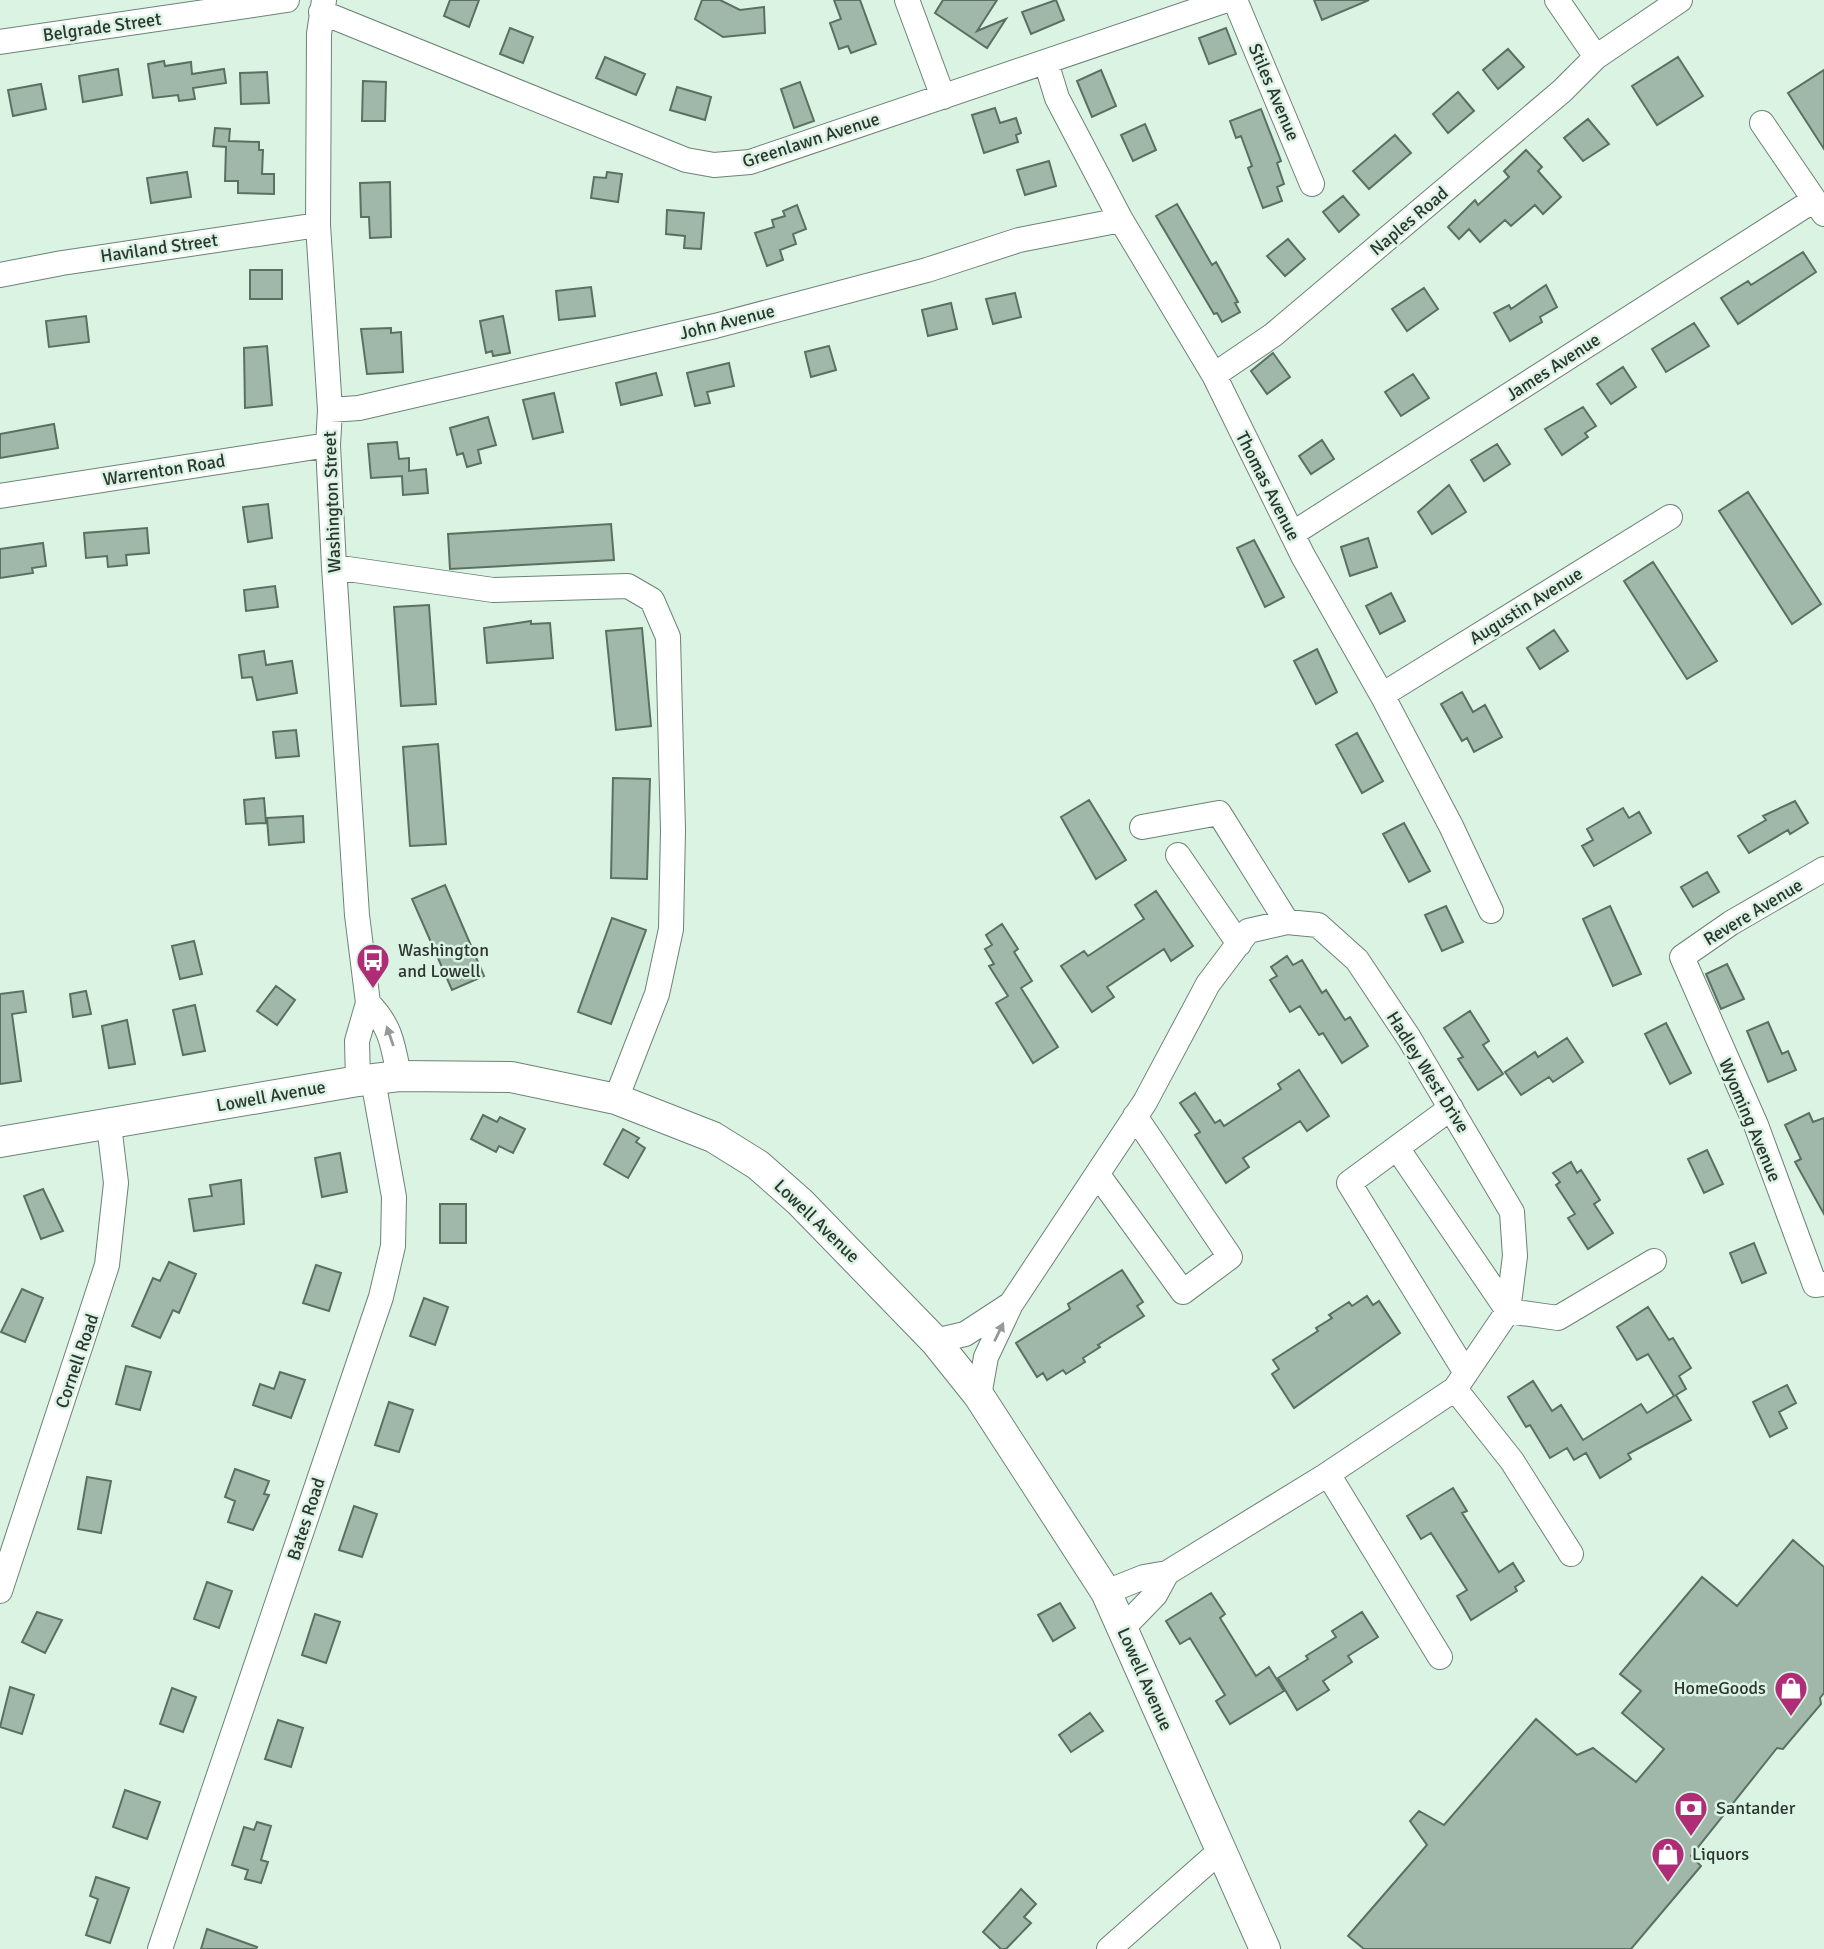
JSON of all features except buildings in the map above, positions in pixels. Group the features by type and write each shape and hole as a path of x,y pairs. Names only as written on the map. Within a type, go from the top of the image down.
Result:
{"main road":[{"name":"Lowell Avenue","path":"0,1142 376,1079 511,1077 616,1099 713,1138 758,1165 800,1202 935,1340 979,1396 1106,1592 1265,1949"}],"street":[{"name":"Belgrade Street","path":"0,42 287,0"},
{"path":"907,0 943,97"},
{"name":"Greenlawn Avenue","path":"322,6 700,163 730,165 750,162 1227,0"},
{"name":"Stiles Avenue","path":"1235,0 1312,184"},
{"path":"1557,0 1596,57"},
{"name":"Naples Road","path":"1214,375 1273,335 1562,92 1596,57 1680,0"},
{"name":"Washington Street","path":"322,6 318,225 330,410 328,445 357,915 368,1003 357,1041 376,1079"},
{"name":"Thomas Avenue","path":"1046,62 1057,98 1121,220 1214,375 1292,534 1382,695 1451,826 1491,911"},
{"path":"1762,123 1819,207"},
{"name":"James Avenue","path":"1292,534 1819,207"},
{"name":"John Avenue","path":"330,410 359,408 701,329 927,270 1019,240 1121,220"},
{"name":"Haviland Street","path":"0,275 62,263 318,225"},
{"name":"Warrenton Road","path":"0,496 328,445"},
{"name":"Augustin Avenue","path":"1382,695 1670,517"},
{"path":"334,567 493,590 628,586 652,600 668,637 673,830 671,929 657,994 616,1099"},
{"path":"1142,827 1219,813 1287,922"},
{"path":"1178,855 1238,944"},
{"name":"Revere Avenue","path":"1682,957 1731,923 1823,872"},
{"name":"Hadley West Drive","path":"979,1396 986,1357 1011,1304 1135,1116 1208,984 1248,931 1287,922 1318,925 1357,960 1513,1212 1515,1256 1508,1311 1460,1381 1328,1474 1167,1573 1144,1577 1106,1592"},
{"name":"Wyoming Avenue","path":"1682,957 1756,1125 1819,1284"},
{"name":"Washington Street","path":"368,1003 383,1018 393,1043 376,1079"},
{"name":"Bates Road","path":"160,1949 382,1297 393,1246 394,1197 376,1079"},
{"path":"1451,1108 1349,1183 1460,1381 1571,1554"},
{"path":"1098,1175 1183,1292 1230,1257 1135,1116"},
{"name":"Cornell Road","path":"0,1591 107,1265 116,1183 109,1125"},
{"path":"1397,1148 1508,1311 1558,1318 1654,1261"},
{"name":"Hadley West Drive","path":"935,1340 965,1334 1011,1304"},
{"path":"1328,1474 1440,1657"},
{"name":"Hadley West Drive","path":"1123,1628 1155,1595 1167,1573"},
{"path":"1109,1949 1220,1851"}],"place":[{"name":"Washington and Lowell","path":"373,990"},
{"name":"HomeGoods","path":"1791,1718"},
{"name":"Santander","path":"1691,1838"},
{"name":"Liquors","path":"1668,1884"}]}
